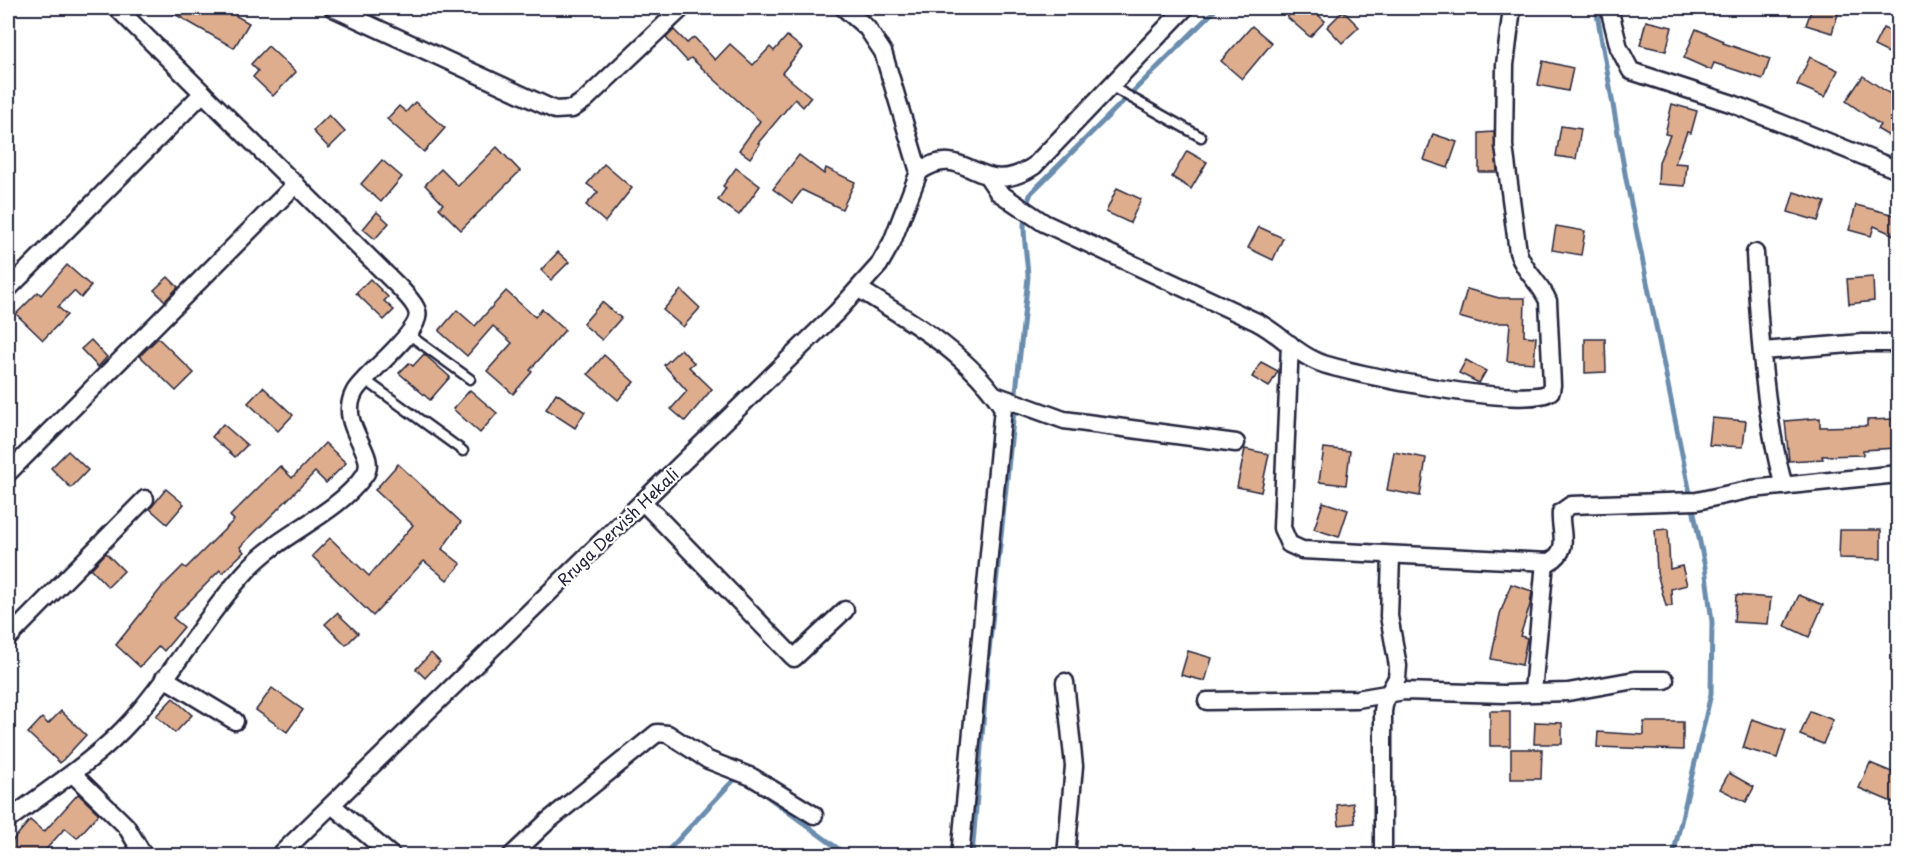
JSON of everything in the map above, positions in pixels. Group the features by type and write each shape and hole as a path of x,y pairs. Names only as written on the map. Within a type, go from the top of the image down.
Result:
{"street":[{"path":"8,820 73,774 105,747 132,719 252,565 273,546 331,510 365,475 369,467 367,456 350,422 349,407 354,392 415,325 417,309 401,289 117,8"},
{"path":"333,8 555,110 572,109 585,100 682,8"},
{"path":"844,8 867,28 883,52 919,172 932,163 944,160 988,177 1010,179 1034,166 1118,91 1185,8"},
{"path":"988,177 998,192 1014,205 1044,223 1257,322 1307,357 1320,363 1396,382 1487,394 1543,396 1551,391 1548,301 1544,291 1522,265 1518,252 1504,146 1505,65 1512,8"},
{"path":"1609,8 1619,48 1631,71 1733,104 1899,170"},
{"path":"8,289 203,93"},
{"name":"Rruga Dervish Hekali","path":"279,855 643,502 859,288 879,265 892,242 919,172"},
{"path":"8,473 296,184"},
{"path":"1755,253 1773,437 1784,486"},
{"path":"859,288 900,314 960,358 1001,397 1064,420 1236,443"},
{"path":"1763,351 1862,343 1899,343"},
{"path":"1290,344 1282,517 1284,537 1289,544 1302,550 1545,562 1556,558 1563,546 1560,518 1565,507 1615,502 1691,501 1752,489 1899,474"},
{"path":"960,855 984,579 1004,419 1001,397"},
{"path":"8,638 145,499"},
{"path":"643,502 794,658 845,610"},
{"path":"1383,855 1383,711 1397,678 1398,666 1389,616 1391,556"},
{"path":"1533,691 1545,562"},
{"path":"164,678 235,721"},
{"path":"1207,701 1357,699 1389,693 1504,694 1533,691 1577,691 1635,680 1665,680"},
{"path":"1065,682 1074,765 1066,855"},
{"path":"511,855 539,829 657,733 668,734 723,768 752,777 814,815"},
{"path":"73,774 117,815 136,844"},
{"path":"332,805 392,855"}],"lane":[{"path":"1118,91 1201,137"},
{"path":"408,334 470,379"},
{"path":"364,379 463,451"}],"building":[{"path":"164,8 222,8 249,23 234,48"},
{"path":"1296,8 1310,8 1325,21 1310,37 1287,17"},
{"path":"1812,8 1840,8 1832,33 1806,25"},
{"path":"1343,11 1359,27 1342,43 1327,27"},
{"path":"1646,21 1672,27 1666,51 1640,45"},
{"path":"1252,26 1272,43 1242,79 1221,61"},
{"path":"1883,28 1899,35 1899,58 1874,46"},
{"path":"1696,29 1724,41 1723,43 1770,59 1763,79 1714,63 1711,70 1684,58"},
{"path":"674,30 687,43 694,37 715,60 730,44 753,65 770,47 774,51 787,36 802,48 782,73 811,97 803,107 795,99 758,143 760,144 750,158 739,150 760,121 691,58 687,61 666,38"},
{"path":"268,46 296,72 273,96 253,77 258,71 251,64"},
{"path":"1810,57 1838,70 1825,97 1797,85"},
{"path":"1543,61 1573,68 1568,91 1538,85"},
{"path":"1863,76 1899,100 1899,142 1877,129 1880,125 1846,101"},
{"path":"415,102 445,128 424,152 387,119 399,106 406,112"},
{"path":"1672,104 1697,111 1691,133 1687,132 1675,163 1687,164 1685,186 1658,184 1659,162 1670,135 1665,134"},
{"path":"329,115 345,132 329,148 313,131"},
{"path":"1561,126 1581,129 1576,159 1556,156"},
{"path":"1494,132 1497,172 1479,172 1479,133"},
{"path":"1433,134 1457,142 1448,168 1424,160"},
{"path":"497,147 520,171 461,230 439,208 443,204 425,185 441,169 458,186"},
{"path":"1187,151 1207,162 1191,189 1172,177"},
{"path":"799,155 824,174 826,168 855,182 842,209 802,190 792,203 773,189"},
{"path":"382,160 402,177 381,202 361,184"},
{"path":"604,164 632,188 605,222 586,205 598,192 587,184"},
{"path":"736,168 760,186 739,215 718,200 726,188 723,186"},
{"path":"1117,188 1141,199 1130,223 1106,212"},
{"path":"1794,192 1825,202 1818,221 1788,212"},
{"path":"1856,205 1899,216 1899,237 1874,226 1871,236 1849,230"},
{"path":"377,212 389,223 375,239 363,229"},
{"path":"1556,226 1585,231 1581,255 1552,250"},
{"path":"1259,227 1283,238 1273,260 1248,248"},
{"path":"558,252 569,262 551,280 541,270"},
{"path":"67,265 91,286 81,298 74,291 58,307 67,315 43,340 16,314 38,292 41,295"},
{"path":"168,277 178,287 165,301 154,290"},
{"path":"1873,277 1874,301 1849,304 1847,279"},
{"path":"370,279 388,297 384,301 394,310 384,320 356,293"},
{"path":"1467,289 1499,298 1525,298 1524,336 1536,337 1534,363 1507,361 1510,323 1480,323 1459,317"},
{"path":"681,290 700,308 683,327 663,310"},
{"path":"506,291 535,317 542,309 565,330 530,370 532,372 513,394 487,371 512,343 493,326 467,356 439,331 457,310 475,326"},
{"path":"602,302 621,318 602,340 583,324"},
{"path":"158,338 194,373 176,391 140,356"},
{"path":"1585,339 1605,339 1606,372 1585,373"},
{"path":"91,340 107,357 98,367 81,349"},
{"path":"681,349 694,363 689,367 712,389 685,421 671,409 687,391 664,365"},
{"path":"424,354 450,377 430,400 399,373 409,363 413,366"},
{"path":"604,355 634,382 618,400 588,374"},
{"path":"1466,360 1486,371 1479,383 1459,373"},
{"path":"1261,362 1278,371 1269,387 1252,377"},
{"path":"263,387 293,415 278,431 248,403"},
{"path":"470,390 497,413 480,433 453,409"},
{"path":"556,393 585,412 575,428 546,409"},
{"path":"1712,418 1746,421 1743,447 1709,445"},
{"path":"1820,418 1820,427 1867,426 1867,420 1895,419 1897,448 1863,450 1863,455 1822,456 1823,459 1789,461 1785,421"},
{"path":"223,424 247,445 235,457 212,437"},
{"path":"325,443 346,463 326,483 315,472 240,547 244,552 222,573 220,570 173,618 184,627 164,651 159,646 140,667 116,645 162,587 183,566 186,568 234,520 230,516 280,466 292,478"},
{"path":"1324,448 1350,451 1346,485 1319,482"},
{"path":"1245,449 1269,454 1261,492 1237,487"},
{"path":"68,451 88,470 71,488 51,468"},
{"path":"1394,452 1426,458 1420,496 1387,490"},
{"path":"398,464 461,522 442,549 461,564 447,580 424,561 373,616 312,556 330,538 369,576 413,525 375,490"},
{"path":"166,489 184,504 167,524 150,509"},
{"path":"1323,502 1348,510 1339,537 1314,529"},
{"path":"1668,529 1670,569 1682,566 1687,585 1671,589 1672,606 1666,606 1657,573 1655,530"},
{"path":"1840,530 1881,530 1881,559 1839,558"},
{"path":"106,553 124,571 108,587 91,569"},
{"path":"1511,584 1532,591 1520,636 1527,638 1522,665 1491,659 1500,614"},
{"path":"1736,595 1771,598 1768,624 1734,622"},
{"path":"1799,595 1823,605 1809,637 1785,626"},
{"path":"337,613 358,633 346,645 325,624"},
{"path":"1188,651 1212,658 1205,681 1181,675"},
{"path":"431,653 440,662 425,678 416,669"},
{"path":"272,688 303,710 287,732 256,710"},
{"path":"173,698 192,715 175,733 156,716"},
{"path":"61,711 86,735 60,763 28,733 42,718 48,724"},
{"path":"1490,711 1510,711 1510,746 1490,746"},
{"path":"1810,711 1833,720 1823,744 1800,735"},
{"path":"1752,719 1786,730 1777,758 1743,748"},
{"path":"1535,722 1562,723 1562,744 1534,744"},
{"path":"1644,722 1683,722 1683,750 1597,747 1598,732 1644,735"},
{"path":"1511,749 1542,749 1541,779 1511,779"},
{"path":"1870,763 1899,775 1899,793 1894,803 1859,788"},
{"path":"1729,773 1754,787 1746,802 1720,789"},
{"path":"78,794 99,814 77,838 65,828 41,855 20,855 8,846 30,820 44,832"},
{"path":"1353,803 1355,823 1339,825 1337,805"}],"waterway":[{"path":"972,856 989,651 1028,277 1024,235 1027,204 1031,193 1217,8"},
{"path":"1596,8 1626,179 1705,567 1712,622 1711,694 1673,856"},
{"path":"663,856 734,780 743,780"},
{"path":"760,791 848,856"}]}
